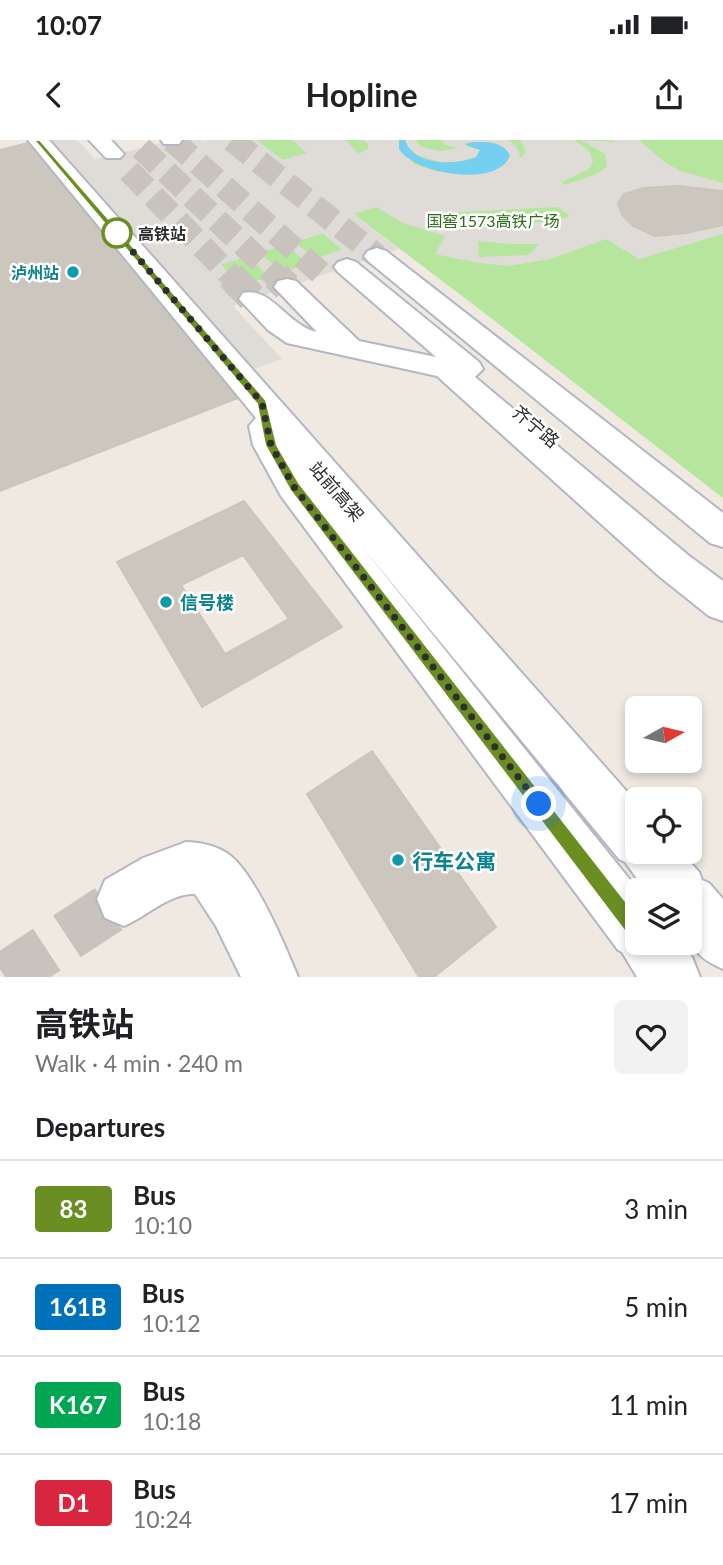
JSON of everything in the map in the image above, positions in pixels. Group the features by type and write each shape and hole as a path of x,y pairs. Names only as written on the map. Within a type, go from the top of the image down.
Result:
{"street":[{"path":"18,140 213,385 253,413 294,487 625,915"},
{"name":"站前高架","path":"38,140 253,413 625,828"},
{"path":"349,266 420,362"},
{"name":"齐宁路","path":"349,266 723,533"},
{"name":"齐宁路","path":"349,266 723,587"},
{"path":"287,287 350,349"},
{"path":"253,299 278,324 297,337 441,366 452,372 674,566 723,604"},
{"path":"657,864 669,878"},
{"path":"124,899 167,873 200,868 212,875 226,893 270,977"},
{"path":"702,917 723,942"},
{"path":"655,955 672,977"}],"green space":[{"name":"国窖1573高铁广场","path":"256,140 723,140 723,498 478,308"},
{"path":"323,233 343,250 314,259 294,242"},
{"path":"287,244 309,264 281,273 259,252"},
{"path":"249,256 270,277 241,286 220,264"}],"shaded area":[{"path":"38,140 77,140 95,159 173,140 186,140 182,141 184,143 188,142 187,140 256,140 282,160 307,153 292,140 346,140 358,154 368,149 368,144 363,140 399,140 414,164 439,172 463,174 485,172 503,165 509,159 505,148 490,142 470,143 465,146 480,150 476,157 457,162 440,162 417,155 405,140 414,140 422,147 440,151 459,148 445,145 442,140 509,140 518,149 521,159 526,151 520,140 574,140 589,151 593,161 589,169 562,182 564,185 597,174 607,166 605,154 581,140 639,140 680,171 723,183 723,191 678,186 636,189 620,198 619,209 627,220 642,231 655,236 723,225 723,234 639,259 606,239 550,259 509,266 479,263 435,254 445,236 403,223 376,207 354,214 399,249 233,306 282,359 239,375","holes":["558,207 570,216 552,222 503,222 443,213","323,233 342,250 314,259 295,242","478,241 539,244 529,255 479,257","286,244 308,264 281,273 260,253","248,256 269,277 241,286 220,265"]}],"water":[{"path":"399,140 405,140 409,149 417,155 436,162 457,162 476,157 480,150 464,144 476,142 490,142 502,146 510,155 503,165 491,172 457,174 422,166 408,158 399,149"}],"building":[{"name":"泸州站","path":"36,141 248,394 0,491 0,150"},
{"path":"678,186 723,191 723,225 655,236 633,226 622,215 618,203 624,194 643,188"},
{"name":"信号楼","path":"244,501 342,627 202,707 117,562","holes":["243,555 289,619 225,654 181,585"]},
{"name":"行车公寓","path":"372,751 496,927 434,977 419,977 307,794"}],"tunnel":[{"path":"172,140 323,275"},
{"path":"232,140 377,256"},
{"path":"141,148 278,278"},
{"path":"129,171 233,278"},
{"path":"231,276 253,299"},
{"path":"278,278 287,287"},
{"path":"5,977 124,899"}],"bus line":[{"name":"83","path":"38,140 262,403 271,445 294,487 625,915"}],"place":[{"name":"高铁站","path":"117,233"},
{"name":"泸州站","path":"73,272"},
{"name":"信号楼","path":"166,602"},
{"name":"行车公寓","path":"398,860"}],"route":[{"path":"117,233 262,403 271,445 294,487 539,804"}]}
